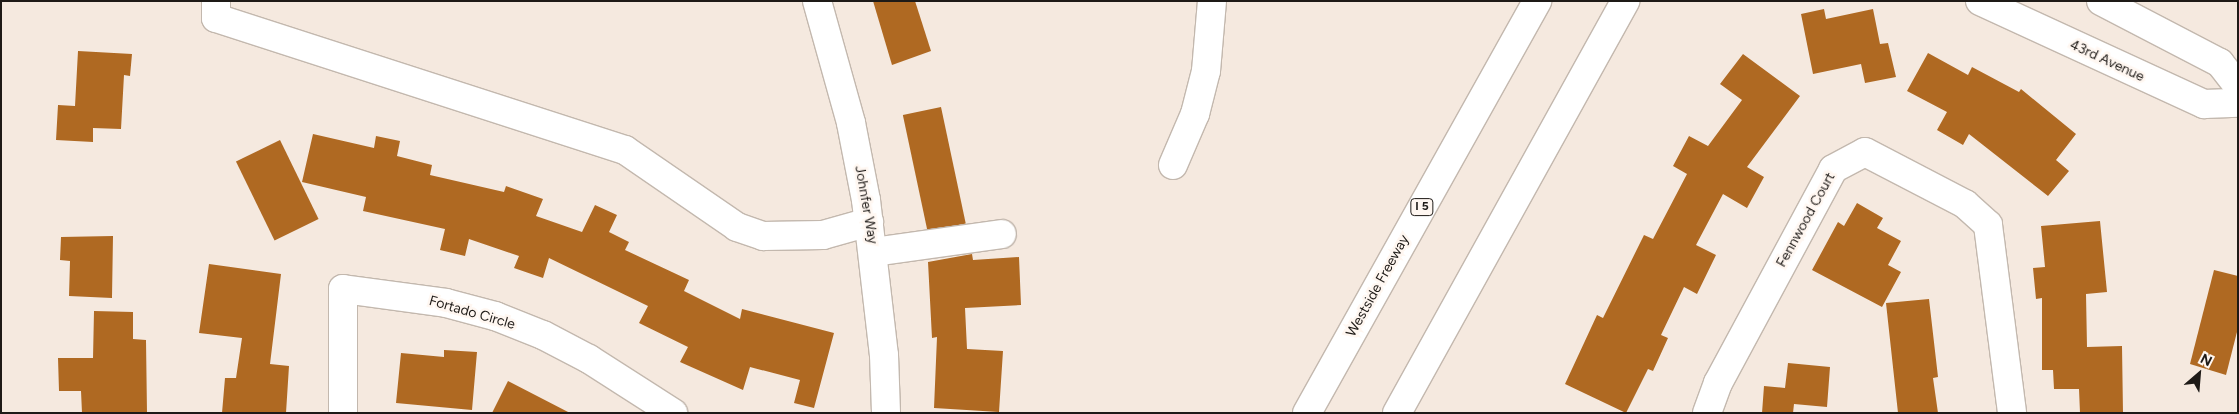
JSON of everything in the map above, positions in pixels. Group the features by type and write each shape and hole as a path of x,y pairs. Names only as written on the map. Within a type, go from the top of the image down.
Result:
{"main road":[{"path":"216,1 216,18 625,150 737,228 763,236 823,235 869,222"},
{"name":"Johnfer Way","path":"817,1 851,123 869,222 874,252 884,355 886,413"},
{"path":"1172,164 1195,114 1206,72 1212,1"},
{"name":"Westside Freeway","path":"1307,413 1537,1"},
{"path":"1397,413 1625,1"},
{"name":"43rd Avenue","path":"1980,1 2204,104 2238,103"},
{"path":"2101,1 2220,63 2238,86"},
{"name":"Fennwood Court","path":"1707,413 1718,383 1832,169 1866,152 1965,204 1988,225 2012,413"},
{"path":"874,252 1002,234"},
{"name":"Fortado Circle","path":"343,413 343,289 446,303 495,316 543,335 589,359 673,413"}],"building":[{"path":"873,1 915,1 931,51 892,65"},
{"path":"1824,9 1826,19 1873,9 1880,44 1888,43 1896,77 1865,83 1861,64 1813,74 1801,14"},
{"path":"78,51 132,54 130,76 124,75 121,129 93,128 93,142 56,140 58,105 75,106"},
{"path":"1928,53 1968,75 1972,67 2019,92 2021,89 2076,134 2056,160 2069,171 2048,196 1969,134 1963,145 1937,130 1947,112 1907,91"},
{"path":"1743,54 1800,96 1747,167 1764,177 1747,208 1723,194 1696,245 1716,255 1697,294 1684,287 1661,335 1668,338 1653,371 1648,369 1626,413 1565,384 1597,315 1603,318 1644,235 1653,239 1687,174 1673,166 1689,136 1708,146 1742,100 1720,84"},
{"path":"941,107 966,223 928,232 903,115"},
{"path":"313,134 374,148 376,136 400,141 397,156 432,165 430,175 504,192 506,186 543,199 536,216 582,232 595,205 617,215 609,232 629,242 625,250 689,280 684,291 740,319 742,309 834,333 814,408 794,403 800,380 750,367 743,390 680,362 688,347 639,323 648,306 549,258 543,278 514,268 519,256 469,239 465,256 440,250 445,229 363,211 366,197 302,182"},
{"path":"280,140 319,219 275,241 236,161"},
{"path":"1857,203 1883,218 1877,228 1901,241 1888,265 1901,272 1882,307 1812,270 1838,222 1844,226"},
{"path":"2100,221 2107,292 2086,294 2087,347 2122,346 2123,413 2080,413 2079,389 2054,389 2053,370 2042,370 2042,298 2036,299 2033,268 2045,267 2041,226"},
{"path":"113,236 112,298 69,296 70,261 60,260 61,237"},
{"path":"972,254 973,260 1019,257 1021,305 965,308 967,349 1003,351 999,412 934,408 937,337 932,338 928,262"},
{"path":"209,264 281,274 270,364 289,366 286,413 222,413 225,378 236,378 242,338 199,333"},
{"path":"2214,270 2238,276 2238,328 2226,375 2190,364"},
{"path":"1929,299 1938,377 1933,378 1938,413 1898,413 1886,303"},
{"path":"94,311 133,312 133,339 146,340 147,413 82,413 81,391 59,391 58,358 93,358"},
{"path":"444,350 477,352 472,410 396,403 401,353 444,357"},
{"path":"1788,363 1830,367 1827,407 1794,404 1793,413 1762,413 1764,386 1785,388"},
{"path":"508,381 570,413 492,413"}]}
